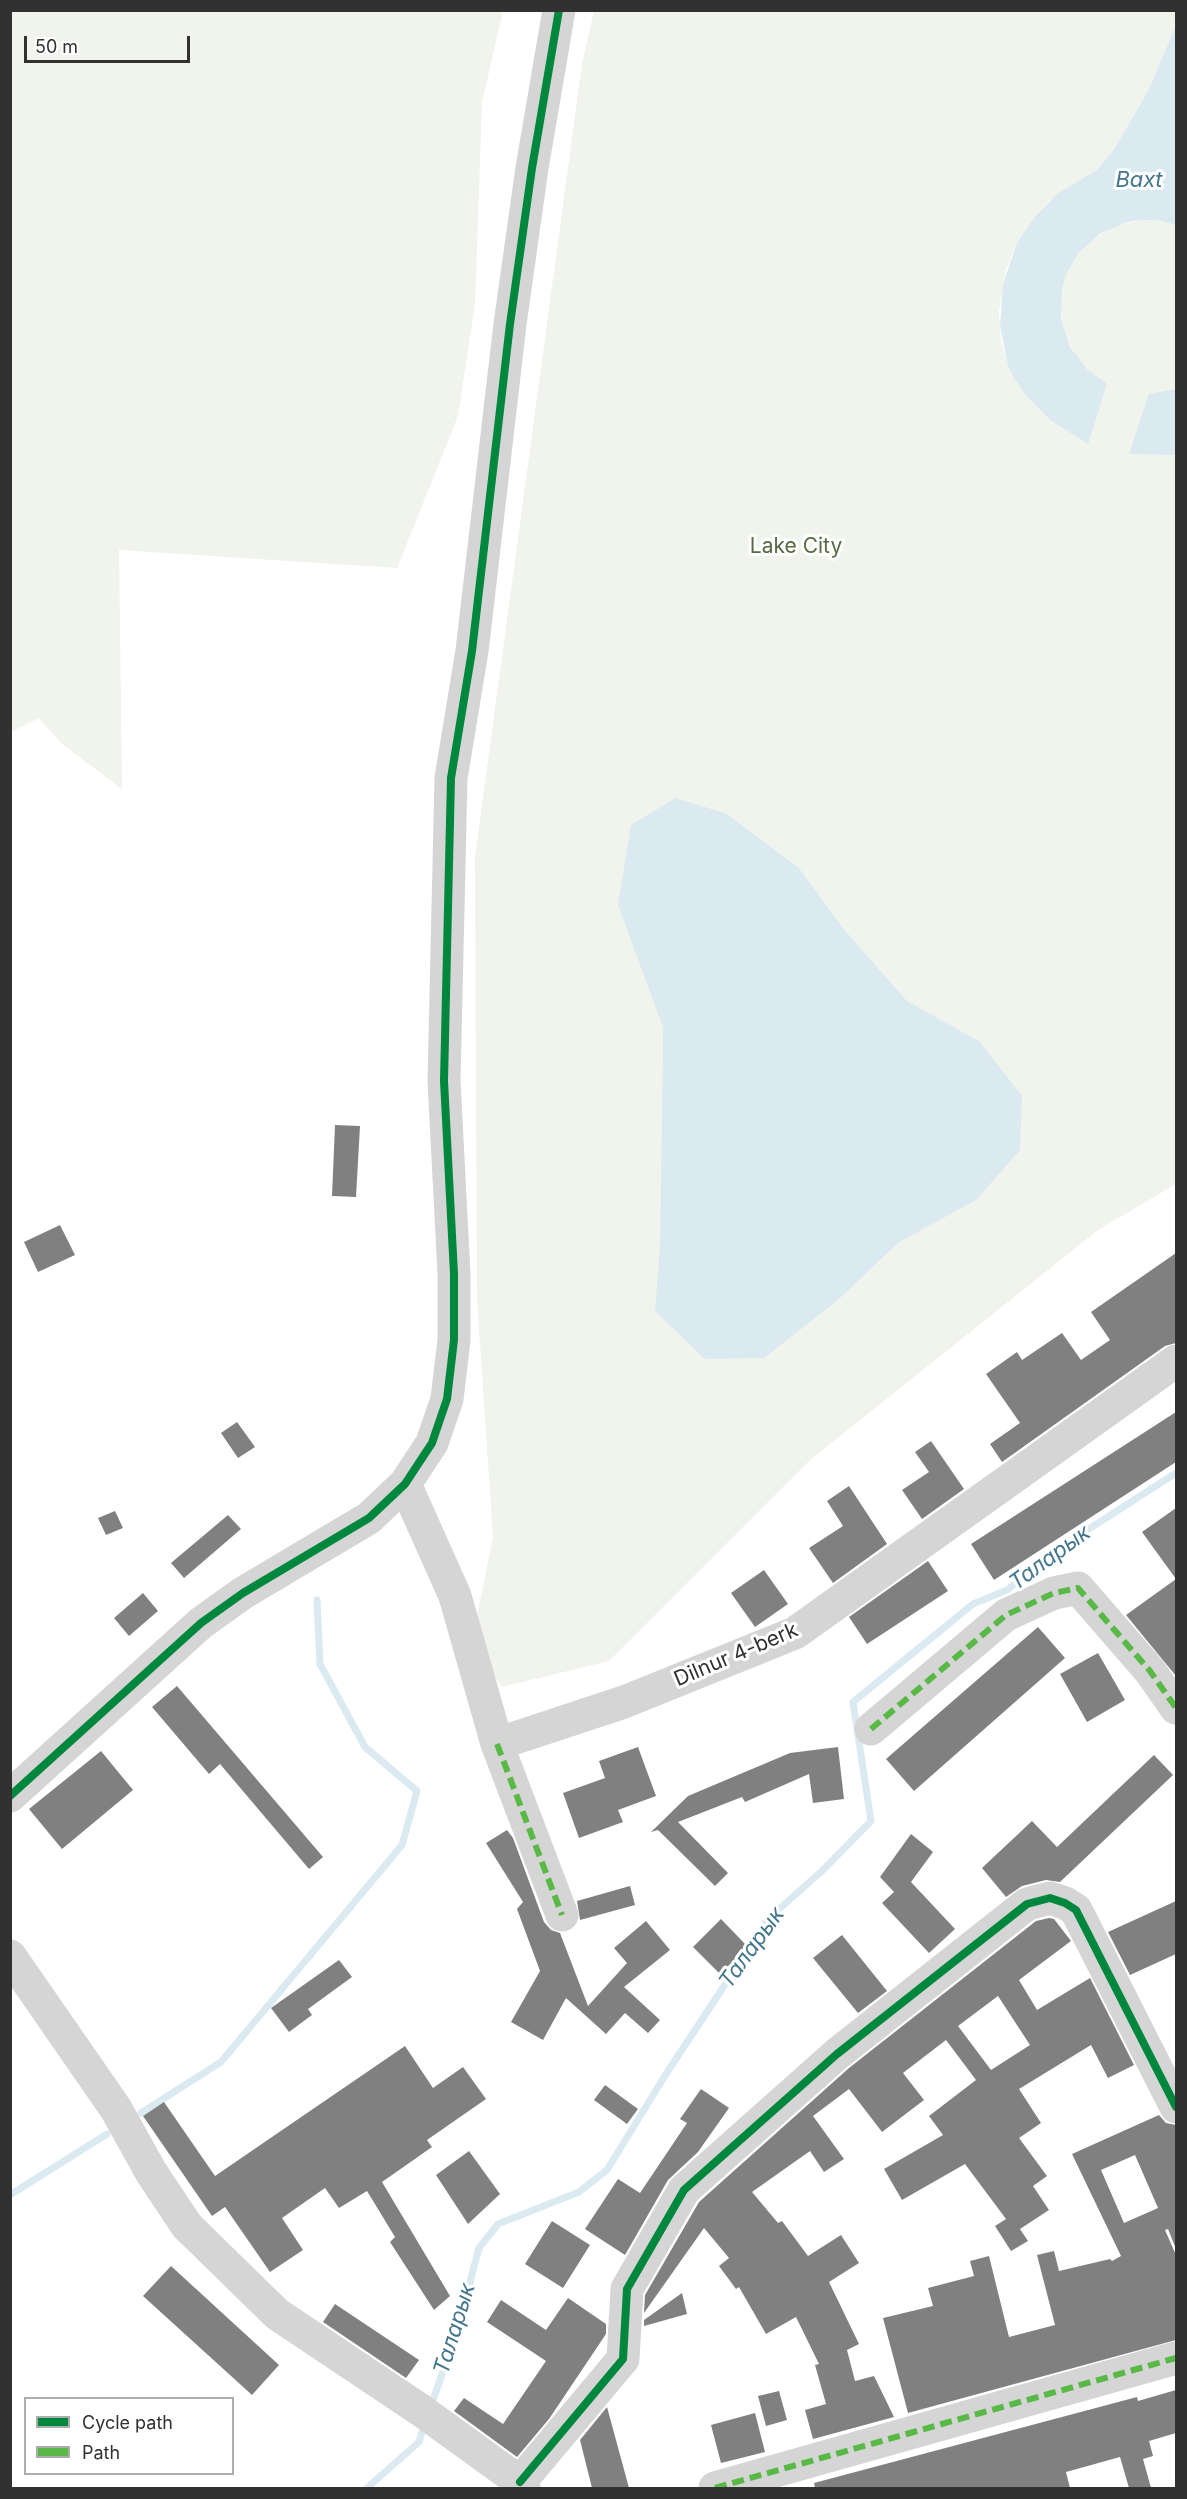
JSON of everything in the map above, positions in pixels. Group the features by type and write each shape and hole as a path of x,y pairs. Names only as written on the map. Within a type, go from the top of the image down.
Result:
{"street":[{"path":"10,1796 201,1623 258,1583 369,1518 405,1484 432,1443 447,1399 454,1340 444,1081 451,777 472,651 514,291 532,168 560,10"},
{"name":"Dilnur 4-berk","path":"497,1744 624,1702 795,1633 1176,1361"},
{"path":"405,1484 455,1596 497,1744 562,1915"},
{"path":"871,1729 1006,1615 1053,1593 1078,1588 1150,1671 1176,1708"},
{"path":"10,1956 116,2109 151,2172 187,2226 277,2314 430,2416 522,2485 623,2359 627,2289 684,2190 837,2054 1027,1904 1050,1898 1076,1910 1176,2107"},
{"path":"715,2488 1176,2358"}],"green space":[{"path":"11,10 503,11 482,102 475,304 458,416 397,568 119,550 122,789 62,744 39,718 11,732"},
{"name":"Lake City","path":"594,11 1176,11 1176,25 1150,87 1115,148 1097,170 1048,202 1017,243 1006,270 999,312 1001,341 1014,378 1050,420 1087,443 1107,384 1098,379 1077,359 1064,333 1060,305 1065,277 1079,252 1090,241 1114,226 1142,220 1157,220 1176,225 1176,389 1152,394 1129,453 1176,455 1176,1184 1098,1230 810,1460 609,1661 502,1687 472,1642 493,1537 477,1299 475,857 582,64","holes":["727,814 799,868 843,928 907,1001 979,1041 976,1200 898,1243 838,1300 656,1310 660,1245 663,1027"]}],"water":[{"name":"Baхt","path":"1176,25 1176,225 1157,220 1142,220 1128,222 1101,233 1079,252 1065,277 1062,291 1061,319 1070,347 1087,369 1107,384 1088,444 1050,420 1024,393 1014,378 1008,366 1000,326 1003,284 1017,243 1034,218 1057,194 1097,170 1115,148 1150,87"},
{"path":"1176,389 1176,455 1129,454 1149,394"},
{"path":"676,798 727,814 799,868 843,928 907,1001 979,1041 1022,1096 1020,1150 976,1200 898,1243 838,1300 764,1358 705,1359 655,1311 660,1245 663,1027 618,905 631,825"}],"building":[{"path":"335,1125 360,1126 356,1197 332,1196"},
{"path":"60,1225 75,1255 38,1272 24,1242"},
{"path":"1176,1253 1176,1343 1165,1346 1002,1462 990,1444 1020,1423 986,1374 1017,1352 1022,1360 1062,1333 1081,1360 1110,1340 1091,1312"},
{"path":"1176,1412 1176,1462 994,1580 971,1544"},
{"path":"237,1422 255,1447 238,1458 221,1433"},
{"path":"931,1441 964,1489 922,1519 902,1490 929,1472 915,1452"},
{"path":"849,1486 887,1544 833,1583 809,1548 843,1526 827,1501"},
{"path":"1176,1508 1176,1579 1142,1532"},
{"path":"115,1511 123,1528 106,1535 98,1518"},
{"path":"228,1515 241,1529 184,1578 171,1563"},
{"path":"928,1561 948,1591 867,1644 849,1617"},
{"path":"764,1570 788,1604 755,1627 731,1593"},
{"path":"1176,1579 1176,1676 1126,1615"},
{"path":"143,1593 158,1611 129,1636 114,1618"},
{"path":"1038,1627 1065,1658 914,1791 886,1759"},
{"path":"1098,1653 1125,1700 1087,1722 1060,1674"},
{"path":"177,1686 323,1857 309,1869 220,1764 209,1774 152,1707"},
{"path":"638,1747 656,1796 618,1810 623,1822 579,1838 563,1793 605,1778 599,1761"},
{"path":"838,1747 844,1799 813,1803 809,1774 745,1802 742,1797 678,1822 728,1873 715,1886 658,1830 651,1832 688,1796 790,1753"},
{"path":"101,1751 133,1790 62,1849 29,1809"},
{"path":"1154,1755 1173,1775 1060,1882 1046,1880 1022,1886 1006,1897 982,1868 1032,1821 1057,1847"},
{"path":"507,1830 513,1838 544,1922 551,1930 560,1933 588,2006 627,1963 614,1948 646,1921 670,1950 624,1987 660,2020 648,2033 625,2013 606,2034 566,1998 543,2040 511,2022 540,1971 517,1909 523,1902 486,1843"},
{"path":"911,1834 933,1852 911,1882 955,1929 929,1953 882,1903 894,1892 880,1877"},
{"path":"630,1886 635,1905 580,1920 577,1901"},
{"path":"1176,1901 1176,1954 1130,1975 1108,1932"},
{"path":"721,1919 748,1947 720,1974 693,1947"},
{"path":"1054,1919 1071,1941 1019,1980 1037,2010 1090,1978 1134,2065 1108,2078 1091,2045 1019,2089 1041,2123 1019,2138 1047,2176 1033,2186 1049,2210 1020,2229 1028,2241 1011,2251 995,2226 1006,2219 965,2164 902,2200 884,2169 943,2135 929,2116 976,2080 946,2040 903,2073 924,2100 882,2132 849,2089 813,2116 844,2159 824,2172 810,2151 752,2192 778,2223 782,2221 808,2256 841,2235 859,2263 829,2282 859,2344 847,2350 855,2381 874,2376 894,2417 813,2439 805,2410 826,2404 815,2365 819,2364 796,2317 766,2334 739,2287 736,2289 719,2266 729,2258 704,2228 644,2313 645,2295 699,2202 849,2068 1036,1921","holes":["998,1996 1030,2045 991,2070 958,2026"]},
{"path":"842,1935 887,1991 858,2013 813,1958"},
{"path":"339,1960 352,1977 308,2009 312,2015 289,2032 271,2008"},
{"path":"405,2046 433,2088 463,2067 486,2099 427,2140 432,2147 382,2182 450,2296 434,2310 390,2242 395,2237 367,2191 339,2208 325,2188 282,2218 303,2250 270,2272 225,2207 212,2216 143,2116 164,2102 215,2176"},
{"path":"605,2085 638,2109 627,2124 594,2100"},
{"path":"701,2089 729,2108 698,2152 668,2180 625,2255 585,2229 618,2179 640,2193 687,2123 680,2119"},
{"path":"1159,2115 1166,2123 1176,2125 1176,2249 1168,2229 1165,2230 1176,2255 1176,2340 908,2413 883,2318 933,2306 928,2288 974,2276 970,2261 989,2256 1009,2337 1055,2325 1037,2255 1054,2251 1059,2271 1110,2259 1112,2261 1121,2256 1072,2154","holes":["1135,2155 1158,2208 1124,2223 1101,2170"]},
{"path":"469,2151 500,2194 468,2224 436,2175"},
{"path":"552,2221 590,2245 563,2288 525,2264"},
{"path":"171,2266 279,2365 252,2395 143,2296"},
{"path":"682,2293 687,2314 644,2326 644,2320"},
{"path":"568,2298 606,2324 606,2334 549,2419 517,2457 454,2411 464,2398 503,2424 546,2361 487,2322 501,2300 546,2330"},
{"path":"335,2304 419,2360 406,2378 323,2322"},
{"path":"1176,2390 1176,2433 1149,2441 1153,2456 1143,2459 1151,2488 1129,2488 1120,2457 1066,2472 1070,2488 815,2488 814,2483 1137,2397 1138,2401"},
{"path":"779,2391 787,2420 766,2426 758,2396"},
{"path":"607,2407 629,2488 592,2488 580,2440"},
{"path":"755,2413 765,2452 721,2463 711,2425"}],"waterway":[{"name":"Таларык","path":"431,2406 458,2328 479,2248 498,2224 579,2192 607,2170 666,2074 769,1918 823,1870 871,1821 853,1702 973,1604 1007,1590 1067,1543 1176,1473"},
{"path":"141,2113 221,2062 402,1845 417,1791 365,1747 320,1664 317,1600"},
{"path":"10,2195 107,2134"},
{"name":"Таларык","path":"367,2488 419,2442 424,2425"}],"marked path":[{"path":"871,1729 1006,1615 1054,1593 1078,1588 1150,1671 1176,1708"},
{"path":"497,1744 562,1915"},
{"path":"715,2488 1176,2358"}],"cycle path":[{"path":"10,1796 201,1623 243,1593 369,1518 405,1484 432,1443 447,1399 454,1340 454,1274 444,1081 451,778 472,651 510,324 532,168 559,10"},
{"path":"520,2482 623,2359 627,2289 684,2190 837,2054 1027,1904 1050,1898 1076,1910 1176,2107"}]}
